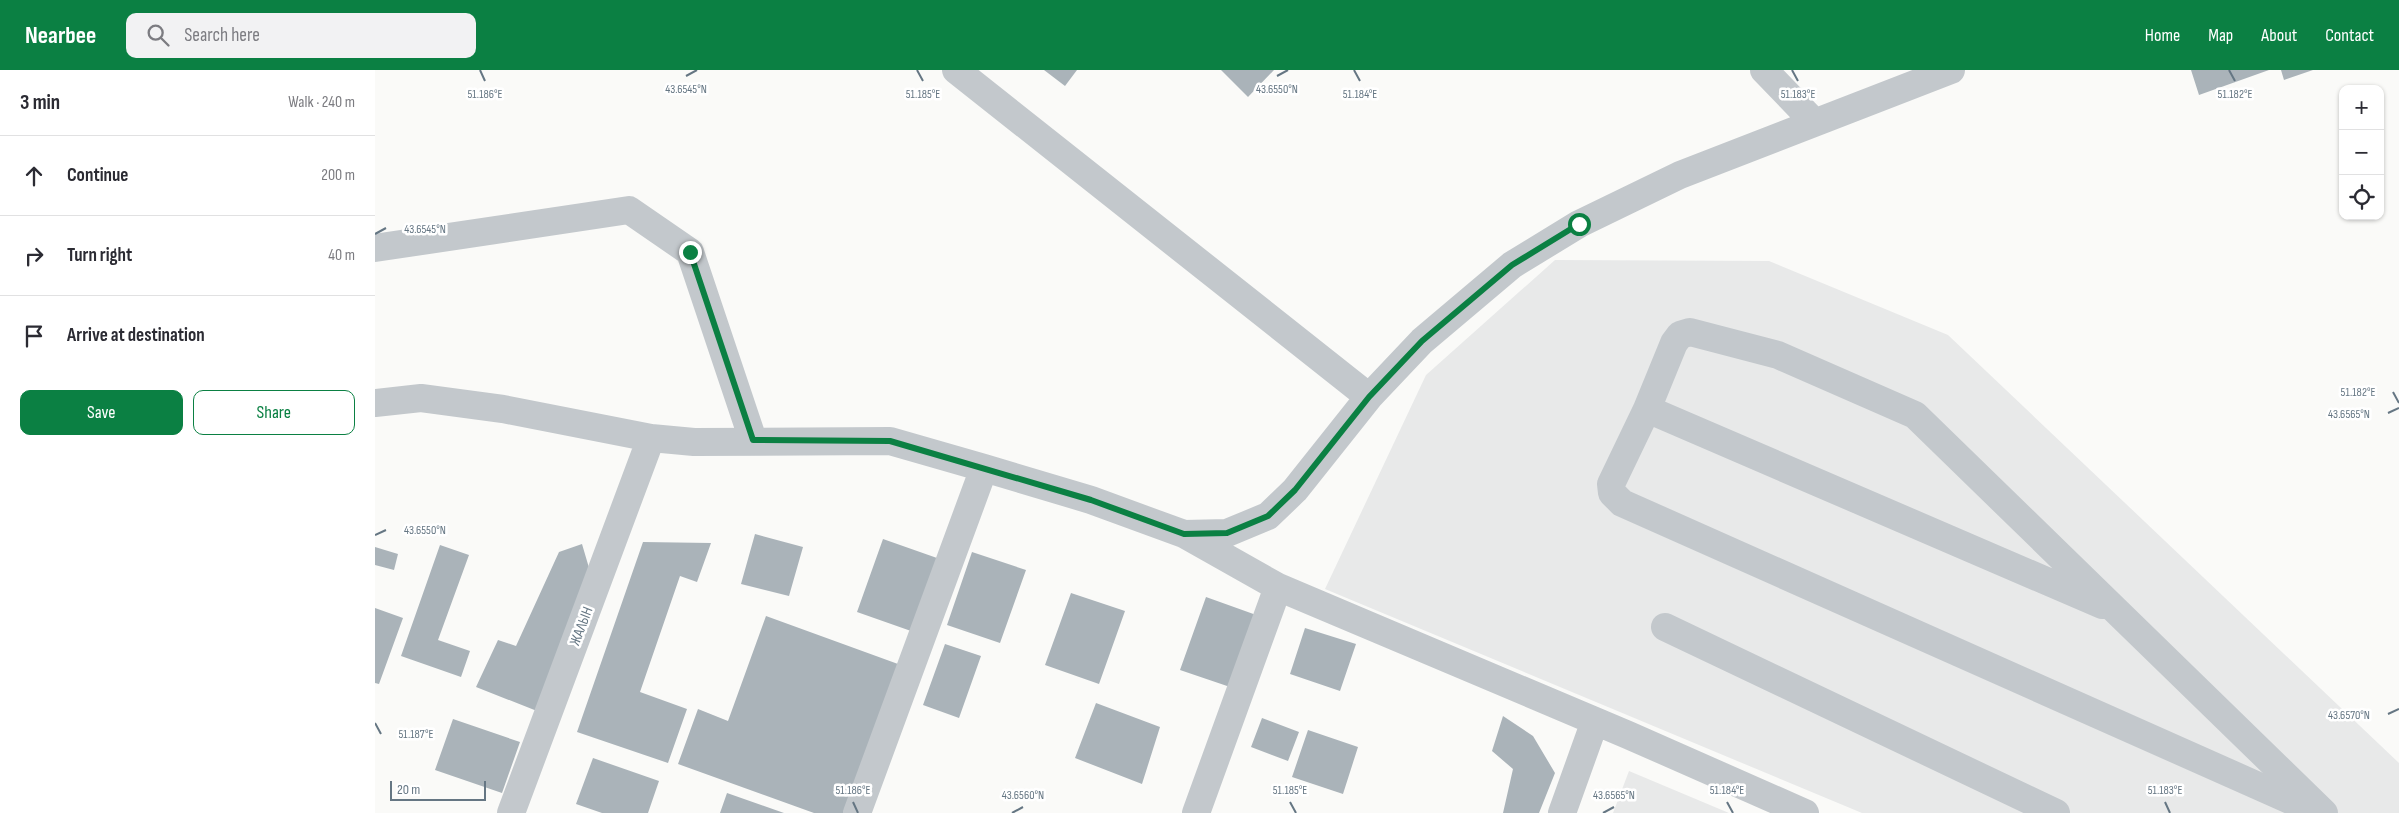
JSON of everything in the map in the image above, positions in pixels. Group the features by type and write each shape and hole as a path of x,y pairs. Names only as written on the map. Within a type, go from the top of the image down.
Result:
{"street":[{"path":"956,70 1369,397"},
{"path":"1764,70 1814,122"},
{"path":"1184,534 1227,533 1268,516 1295,490 1369,397 1422,341 1512,265 1579,224 1680,175 1951,70"},
{"path":"375,248 629,210 690,252 753,440"},
{"path":"2319,813 1621,503 1612,493 1611,484 1647,409 1674,343 1680,335 1690,332 1787,359 1915,415 2324,813"},
{"path":"375,404 421,398 503,409 651,438 693,442 753,440 890,441 1091,500 1184,534 1278,587 1595,721 1805,813"},
{"path":"1647,409 2116,611"},
{"name":"ЖАЛЫН","path":"511,813 651,438"},
{"path":"857,813 984,468"},
{"path":"1196,813 1278,587"},
{"path":"1665,627 2056,813"},
{"path":"1562,813 1595,721"}],"shaded area":[{"path":"1555,260 1769,261 1948,335 2399,763 2399,813 1862,813 1325,589 1426,375"},
{"path":"1629,771 1729,813 1613,813"}],"building":[{"path":"1044,70 1077,70 1065,86"},
{"path":"1221,70 1274,70 1248,97"},
{"path":"2191,70 2269,70 2199,95"},
{"path":"2281,70 2313,70 2284,80"},
{"path":"755,534 803,547 789,596 741,584"},
{"path":"883,539 937,558 911,631 857,612"},
{"path":"643,542 711,543 697,582 680,576 640,692 687,709 668,763 577,732"},
{"path":"582,544 592,578 537,711 476,687 498,640 516,646 559,552"},
{"path":"440,545 469,555 438,640 470,651 461,677 401,656"},
{"path":"375,547 398,554 394,570 375,565"},
{"path":"972,552 1026,570 1000,643 947,625"},
{"path":"1071,593 1125,611 1099,684 1045,665"},
{"path":"1206,597 1259,616 1233,688 1180,670"},
{"path":"375,608 403,618 379,684 375,683"},
{"path":"766,616 898,664 843,813 814,813 678,764 698,709 728,721"},
{"path":"1305,628 1356,644 1340,691 1290,674"},
{"path":"945,644 981,656 959,718 923,705"},
{"path":"1096,703 1160,727 1142,784 1075,758"},
{"path":"1503,716 1533,736 1555,773 1539,813 1503,813 1513,769 1492,751"},
{"path":"1262,718 1299,732 1288,761 1251,747"},
{"path":"453,719 520,742 502,793 435,770"},
{"path":"1308,730 1358,747 1343,794 1292,777"},
{"path":"593,758 659,781 648,813 602,813 576,804"},
{"path":"727,793 784,813 720,813"}],"route":[{"path":"690,252 753,440 890,441 1091,500 1184,534 1227,533 1268,516 1295,490 1369,397 1422,341 1512,265 1579,224"}]}
